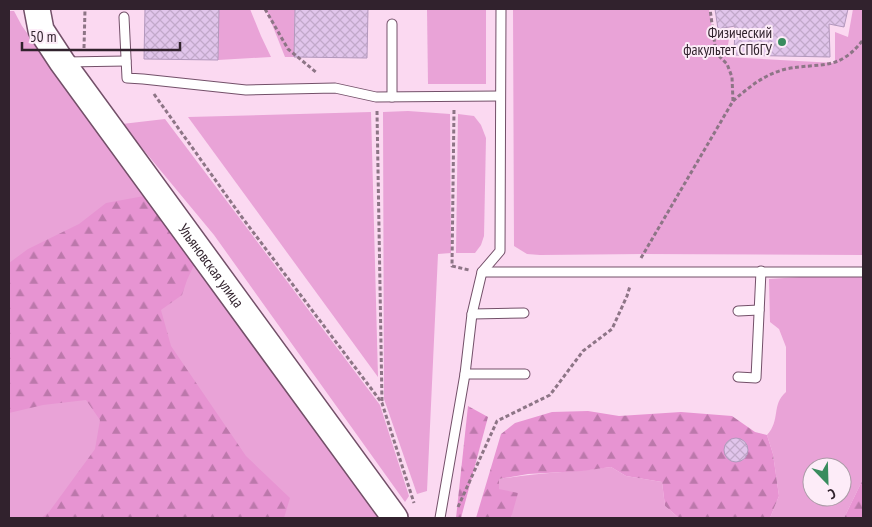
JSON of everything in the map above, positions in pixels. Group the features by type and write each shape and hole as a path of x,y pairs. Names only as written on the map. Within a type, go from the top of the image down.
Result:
{"street":[{"name":"Ульяновская улица","path":"36,9 42,30 73,62 405,514"}],"lane":[{"path":"440,518 465,374 472,314 482,272 500,251 501,9"},
{"path":"124,17 127,78 143,78 246,90 335,88 376,98 500,96"},
{"path":"392,24 392,97"},
{"path":"73,62 126,61"},
{"path":"738,377 756,378 761,271"},
{"path":"482,272 863,272"},
{"path":"738,311 759,310"},
{"path":"472,314 524,313"},
{"path":"465,374 525,374"}],"path":[{"path":"73,62 85,9"},
{"path":"265,9 288,49 335,88"},
{"path":"733,101 755,82 785,70 832,64 854,52 863,40"},
{"path":"143,78 241,216 382,403"},
{"path":"454,96 452,266 482,272"},
{"path":"376,98 382,403 405,514"}],"shaded area":[{"path":"219,9 250,9 271,57 218,60"},
{"path":"266,9 295,9 294,57 285,57"},
{"path":"427,9 486,9 486,84 428,84"},
{"path":"513,9 709,9 713,34 730,33 726,57 835,63 835,32 848,37 853,9 863,9 863,255 540,255 527,254 514,246"},
{"path":"9,11 14,11 22,26 144,196 195,263 379,518 9,518"},
{"path":"408,111 450,114 451,253 438,254 427,491 417,494 384,399 383,112"},
{"path":"371,112 378,377 188,117"},
{"path":"458,114 474,116 481,125 486,138 484,236 481,245 475,253 456,253"},
{"path":"165,119 380,405 409,496 405,502 214,235 122,124"},
{"path":"863,273 863,479 852,502 852,457 802,457 802,507 849,507 844,518 770,518 779,496 773,454 767,435 774,424 781,397 786,392 786,347 779,329 770,322 769,279"},
{"path":"611,467 626,476 662,482 665,506 679,518 511,518 512,511 499,489 499,479"}],"green space":[{"path":"144,196 195,263 182,295 161,310 171,346 246,456 290,498 284,518 41,518 49,512 95,449 100,420 86,400 43,405 9,413 9,263 28,249 79,224 106,203"},
{"path":"468,406 488,417 461,518 456,518"},
{"path":"588,411 619,416 681,412 732,416 755,432 767,435 773,454 779,496 770,518 679,518 665,506 662,482 626,476 611,467 582,471 528,474 499,479 499,489 518,493 511,518 476,518 501,434 515,423 552,412","holes":["737,438 745,442 748,451 744,459 735,462 727,458 724,449 728,441"]},
{"path":"863,479 863,518 844,518 849,507 852,507 852,502"}],"building":[{"path":"145,9 219,9 218,60 144,59"},
{"path":"295,9 368,9 367,58 294,57"},
{"name":"Физический факультет СПбГУ","path":"715,9 848,9 844,27 829,24 830,57 734,55 735,26 718,29"},
{"path":"736,438 741,439 747,445 747,455 741,461 736,462 731,461 725,455 724,450 725,445 731,439"}],"place":[{"name":"Физический факультет СПбГУ","path":"782,42"}]}
